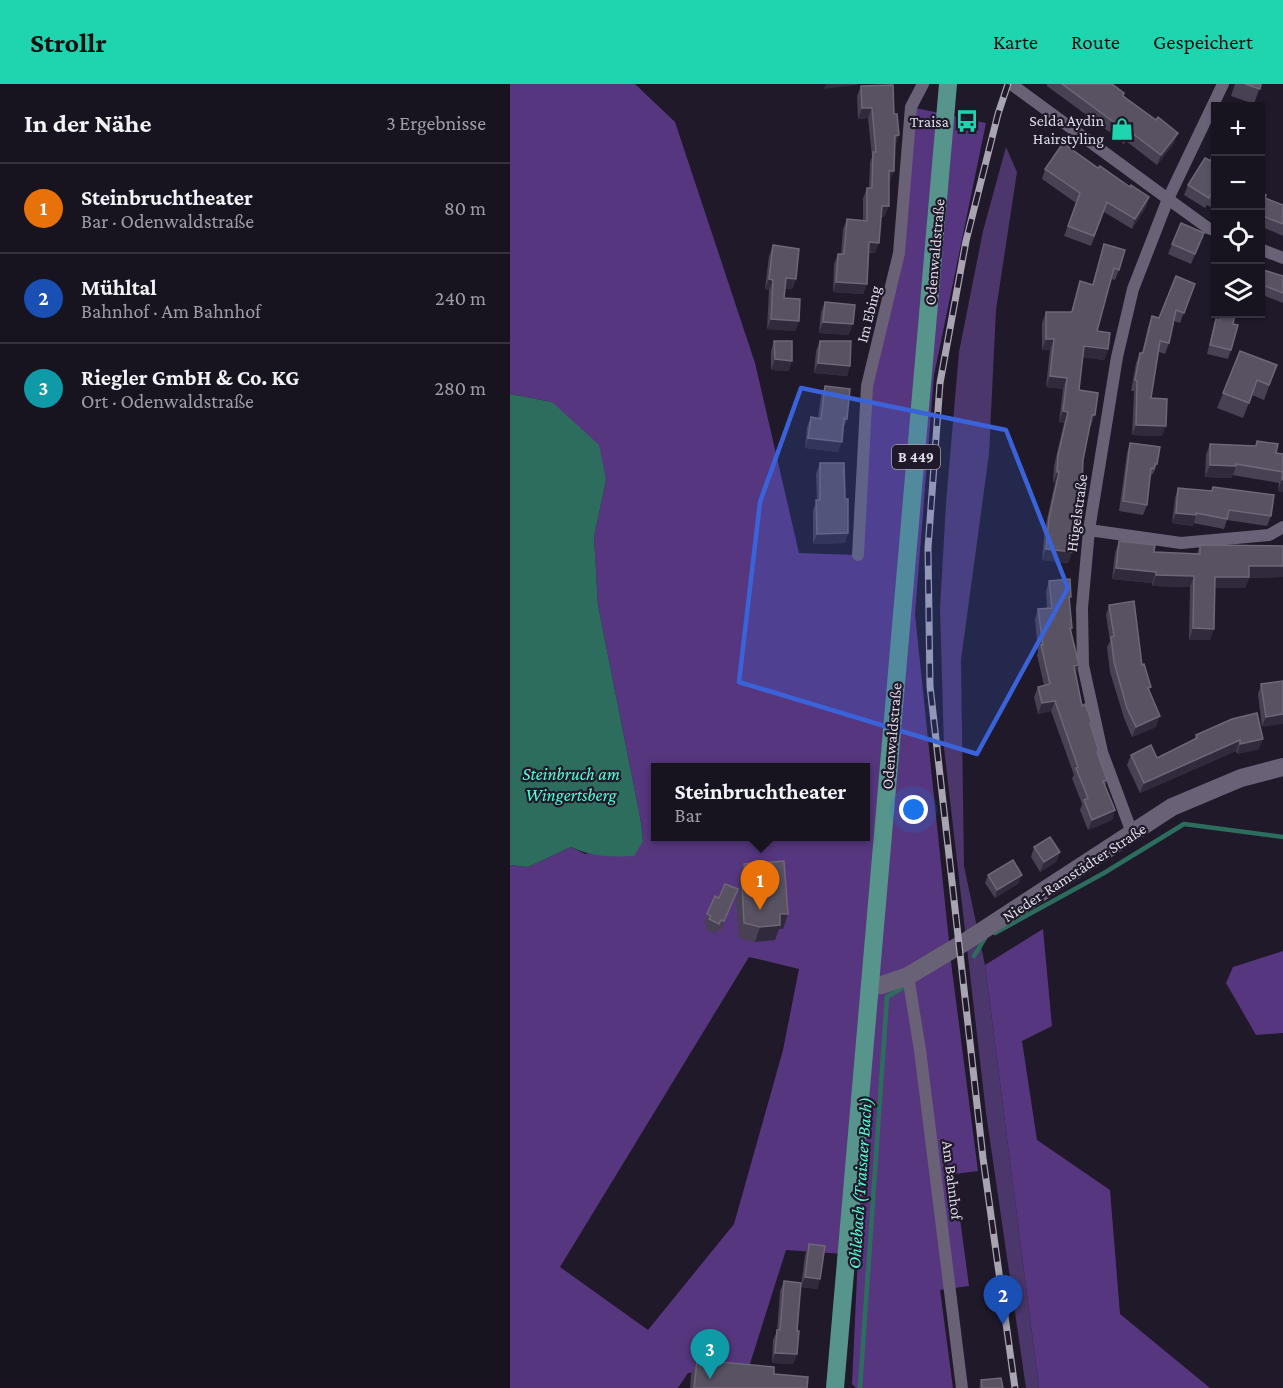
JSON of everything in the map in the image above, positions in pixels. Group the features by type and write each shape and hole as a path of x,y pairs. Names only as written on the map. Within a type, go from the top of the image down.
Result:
{"main road":[{"name":"Odenwaldstraße","path":"835,1388 948,84"}],"street":[{"name":"Im Ebing","path":"858,555 867,386 899,253 911,107 923,84"},
{"path":"1011,84 1211,229"},
{"name":"Hügelstraße","path":"1132,833 1102,752 1083,665 1082,608 1089,531 1117,357 1133,289 1168,199 1223,84"},
{"path":"1265,251 1283,258"},
{"path":"1089,531 1181,543 1269,535 1283,527"},
{"name":"Nieder-Ramstädter Straße","path":"870,986 882,985 908,976 989,928 1172,807 1241,778 1283,766"},
{"name":"Am Bahnhof","path":"908,976 920,1050 962,1388"}],"highlighted area":[{"path":"801,388 1006,430 1068,588 977,754 739,682 760,502"}],"shaded area":[{"path":"510,84 635,84 675,122 755,363 799,553 857,555 867,386 899,253 911,107 986,123 934,375 915,614 952,970 978,1171 954,1174 969,1286 940,1290 953,1388 856,1388 852,1384 858,1255 786,1250 748,1370 688,1373 678,1388 510,1388 510,865 528,867 571,847 585,854 643,841 598,605 594,537 606,480 552,402 510,394","holes":["749,957 799,969 783,1050 734,1224 648,1330 560,1267"]},
{"path":"1006,147 1017,172 996,310 989,454 961,660 964,866 985,965 1039,1388 1026,1388 986,1113 944,748 940,609 946,503 959,352 983,231"},
{"path":"1043,929 1052,1026 1022,1041 1037,1140 1110,1190 1120,1314 1210,1388 1039,1388 985,965"},
{"path":"1283,951 1283,1033 1256,1035 1226,983 1233,967"}],"water":[{"name":"Steinbruch am Wingertsberg","path":"510,394 552,402 599,445 606,480 594,537 598,605 641,822 643,841 634,856 602,856 571,847 528,867 510,865"}],"building":[{"path":"1062,84 1112,84 1124,93 1123,96 1156,120 1158,117 1178,133 1161,155 1129,131 1128,134 1114,125 1115,123"},
{"path":"1245,84 1261,84 1260,89"},
{"path":"893,85 894,114 897,114 899,135 895,136 894,171 889,171 889,206 882,206 879,243 869,242 867,284 836,282 838,254 844,254 847,219 867,221 867,188 872,188 873,152 876,152 872,108 862,108 861,86"},
{"path":"1063,143 1098,168 1100,166 1149,197 1135,219 1107,202 1094,236 1068,226 1080,193 1045,169"},
{"path":"1205,158 1211,161 1211,195 1209,198 1188,185"},
{"path":"1265,198 1283,205 1283,224 1265,217"},
{"path":"1181,223 1204,233 1195,254 1172,244"},
{"path":"1104,244 1125,250 1119,270 1114,268 1097,331 1110,333 1108,349 1084,346 1079,390 1098,393 1095,415 1092,415 1083,460 1082,488 1078,507 1076,506 1072,552 1046,549 1049,518 1059,472 1057,472 1058,455 1068,412 1063,411 1067,378 1050,376 1054,339 1046,339 1046,312 1072,312 1080,281 1093,285"},
{"path":"773,245 799,249 796,279 786,278 784,298 800,299 799,321 771,319 773,280 769,279"},
{"path":"1265,271 1283,276 1283,293 1265,286"},
{"path":"1176,276 1195,284 1184,313 1176,310 1169,343 1160,341 1151,398 1167,399 1166,426 1136,425 1137,381 1135,380 1140,353 1143,353 1152,316 1159,318"},
{"path":"825,302 855,305 853,324 823,322"},
{"path":"1221,318 1234,318 1233,324 1238,325 1231,350 1210,345 1216,319 1220,320"},
{"path":"774,341 792,341 792,361 775,359"},
{"path":"820,341 851,341 850,366 818,363"},
{"path":"1240,351 1277,365 1269,385 1257,380 1249,403 1223,393"},
{"path":"825,386 850,389 842,442 808,438 811,417 821,419"},
{"path":"1257,441 1278,444 1276,453 1283,454 1283,472 1236,464 1236,466 1210,465 1210,444 1256,446"},
{"path":"1130,443 1160,447 1157,464 1154,469 1151,468 1147,505 1123,501"},
{"path":"820,463 844,463 845,499 848,499 848,533 817,534 816,500 820,500"},
{"path":"1213,487 1274,495 1271,516 1229,510 1227,519 1196,513 1196,515 1176,513 1178,488 1212,491"},
{"path":"1119,541 1155,545 1154,552 1200,554 1200,545 1283,546 1283,566 1249,566 1249,577 1215,577 1214,629 1193,628 1194,576 1156,575 1156,572 1116,568"},
{"path":"1070,579 1072,628 1070,628 1079,665 1074,666 1082,706 1085,704 1092,722 1090,723 1099,752 1097,752 1107,780 1103,781 1115,810 1092,820 1084,800 1088,798 1055,701 1042,703 1038,687 1050,684 1041,645 1043,645 1038,609 1052,608 1049,581"},
{"path":"1134,601 1142,665 1144,664 1151,687 1148,688 1160,716 1136,727 1127,708 1114,662 1111,637 1114,636 1109,605"},
{"path":"1283,681 1283,714 1266,717 1261,684"},
{"path":"1257,713 1263,739 1240,744 1240,740 1144,783 1131,755 1151,745 1157,758 1197,738 1196,735 1232,719"},
{"path":"1050,837 1060,852 1044,862 1034,847"},
{"path":"1013,860 1022,875 997,890 988,875"},
{"path":"784,861 788,914 780,914 780,925 760,927 744,923 742,884 746,886 744,864"},
{"path":"725,884 738,889 724,921 721,920 719,924 709,919 711,916 707,914 715,896 719,898"},
{"path":"809,1244 825,1246 820,1279 805,1277"},
{"path":"784,1281 801,1283 797,1354 775,1353 777,1330 780,1330"},
{"path":"697,1360 774,1367 774,1374 808,1377 807,1388 694,1388"},
{"path":"1001,1378 1003,1388 982,1388 981,1380"}],"waterway":[{"name":"Ohlebach (Traisaer Bach)","path":"995,933 1104,873 1184,824 1283,837"},
{"name":"Ohlebach (Traisaer Bach)","path":"974,956 985,938"},
{"name":"Ohlebach (Traisaer Bach)","path":"860,1388 887,997 902,988"}],"railway":[{"path":"1008,84 998,114 966,241 940,383 928,548 930,686 983,1158 1015,1388"}],"place":[{"name":"Traisa","path":"967,121"},
{"name":"Selda Aydin Hairstyling","path":"1122,129"},
{"name":"Steinbruchtheater","path":"760,910"},
{"name":"Mühltal","path":"1003,1325"},
{"name":"Riegler GmbH & Co. KG","path":"710,1379"}]}
